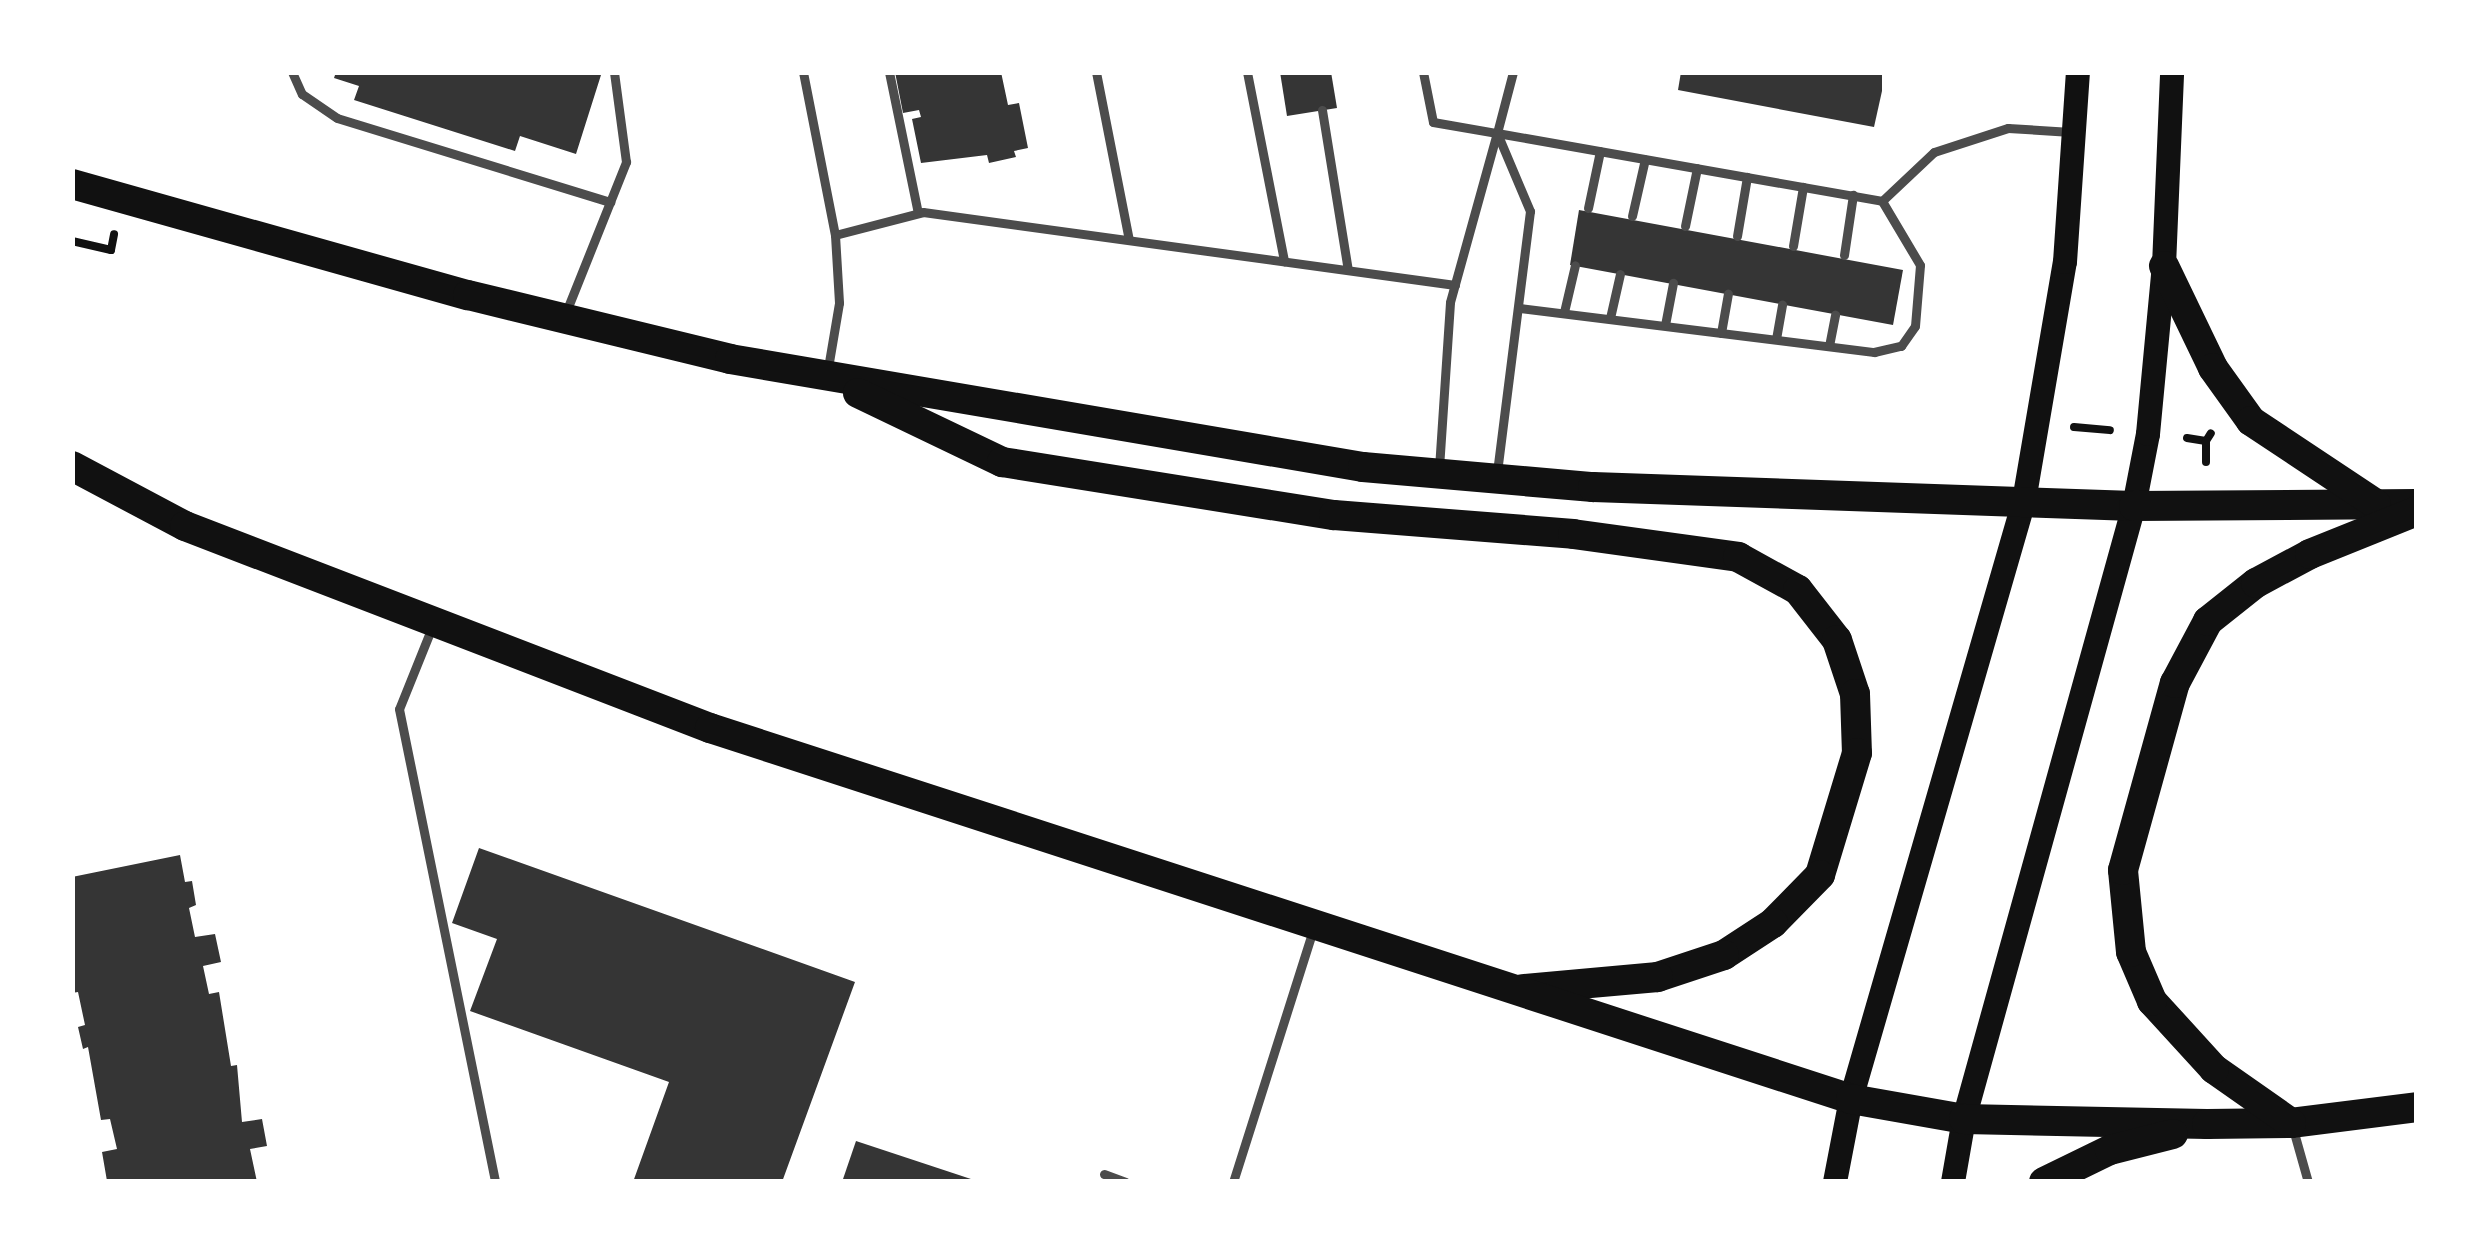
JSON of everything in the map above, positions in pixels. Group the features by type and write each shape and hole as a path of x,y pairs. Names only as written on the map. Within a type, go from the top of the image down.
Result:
{"main road":[{"path":"1834,1182 1851,1099 2024,501 2065,262 2078,72"},
{"path":"1953,1182 1964,1119 2134,506 2148,434 2164,266 2173,72"},
{"path":"72,184 563,320 826,378 1438,476 2134,506 2417,507"},
{"path":"2164,266 2213,368 2251,421 2376,504"},
{"path":"826,378 1002,462 1334,515 1573,534 1738,556 1798,590 1838,640 1855,694 1856,753 1820,875 1774,923 1724,955 1658,976 1505,990"},
{"path":"72,466 185,526 710,728 1851,1099 1964,1119 2207,1124 2291,1123 2417,1107"},
{"path":"2291,1123 2215,1069 2152,1001 2131,952 2123,870 2175,682 2208,621 2256,583 2417,507"},
{"path":"2044,1182 2110,1150 2207,1124"}],"lane":[{"path":"292,72 302,94 338,118 610,202"},
{"path":"563,320 626,162 614,72"},
{"path":"803,72 835,235 839,304 826,378"},
{"path":"889,72 918,213"},
{"path":"1096,72 1129,240"},
{"path":"1246,72 1284,260"},
{"path":"1423,72 1433,122 1882,201 1920,265 1915,326 1901,346 1874,352 1520,308"},
{"path":"1438,476 1455,286 1513,72"},
{"path":"1322,110 1348,270"},
{"path":"1882,201 1934,152 2008,128 2075,132"},
{"path":"1496,480 1530,211 1497,133"},
{"path":"1588,208 1600,151"},
{"path":"1632,216 1645,159"},
{"path":"1685,226 1697,168"},
{"path":"1737,236 1747,177"},
{"path":"1793,246 1803,187"},
{"path":"1844,255 1853,195"},
{"path":"835,235 918,213 1455,286"},
{"path":"1564,312 1575,265"},
{"path":"1610,319 1620,274"},
{"path":"1665,325 1673,283"},
{"path":"1721,333 1728,294"},
{"path":"1776,339 1782,305"},
{"path":"1829,346 1834,314"},
{"path":"434,622 399,709 495,1182"},
{"path":"1233,1182 1313,927"},
{"path":"2291,1123 2308,1182"},
{"path":"1104,1174 1126,1182"}],"path":[{"path":"72,242 111,250 114,232"},
{"path":"2073,428 2110,430"},
{"path":"2206,441 2206,462"}],"building":[{"path":"336,72 601,75 576,154 520,136 515,151 354,100 359,86 334,78"},
{"path":"895,72 1001,72 1008,105 1019,103 1028,148 1014,151 1016,157 989,163 987,155 921,163 912,119 921,117 919,110 903,113"},
{"path":"1280,72 1331,72 1337,108 1287,116"},
{"path":"1681,72 1882,72 1882,91 1874,127 1678,90"},
{"path":"1579,210 1903,270 1893,325 1570,265"},
{"path":"479,848 855,982 782,1182 633,1182 669,1082 470,1011 497,939 452,923"},
{"path":"180,855 185,882 192,881 196,905 189,908 195,937 215,934 221,962 203,966 209,994 219,992 231,1066 237,1065 242,1122 262,1119 267,1146 250,1149 257,1182 107,1181 102,1152 117,1149 110,1119 101,1120 88,1047 83,1049 78,1027 85,1025 78,992 72,993 72,877"},
{"path":"856,1141 977,1181 977,1182 842,1182"}]}
